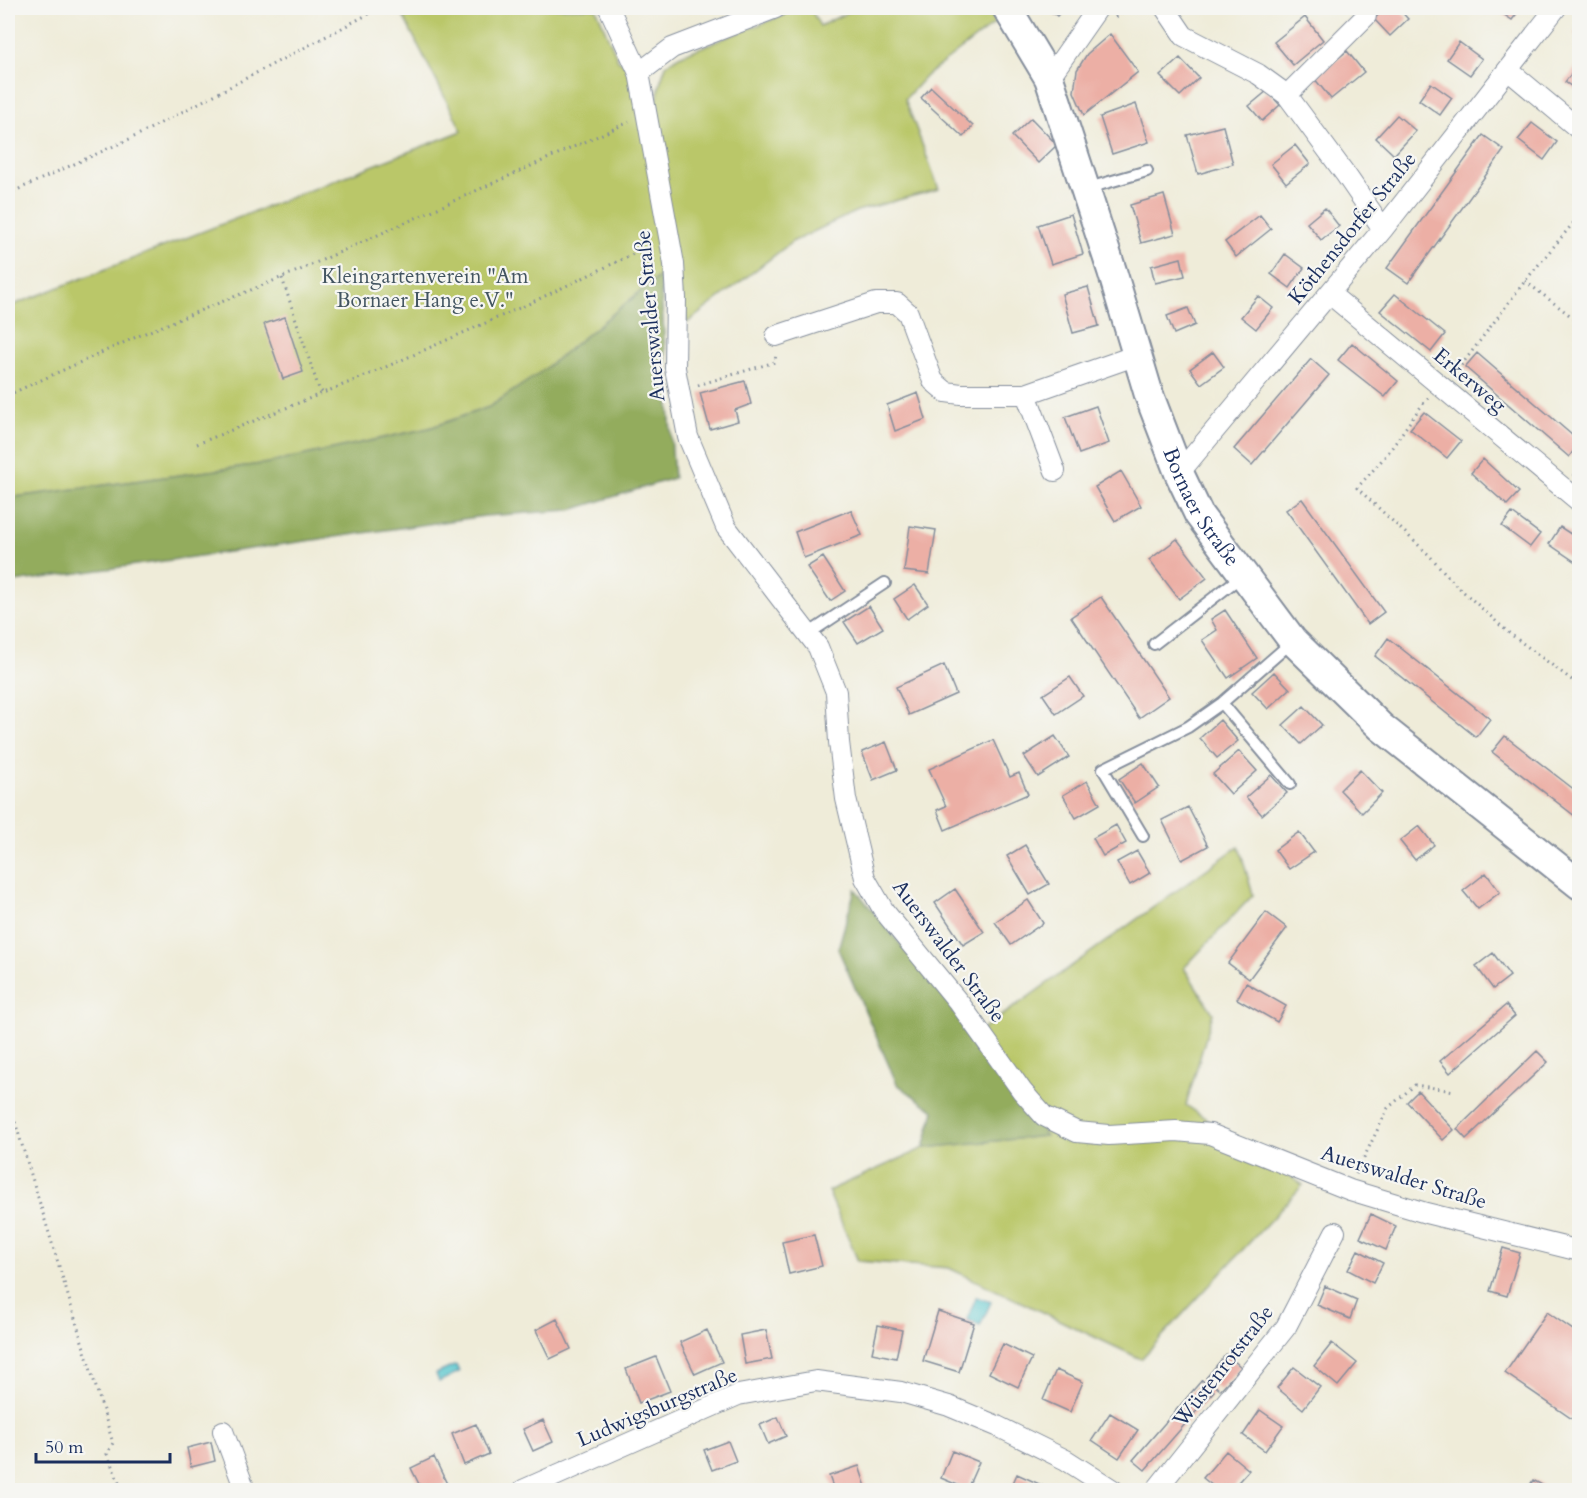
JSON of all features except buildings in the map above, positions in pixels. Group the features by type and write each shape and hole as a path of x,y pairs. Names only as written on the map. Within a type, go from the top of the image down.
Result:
{"main road":[{"name":"Bornaer Straße","path":"1007,8 1049,78 1149,395 1179,473 1199,515 1293,640 1381,727 1580,885"}],"street":[{"name":"Auerswalder Straße","path":"609,8 639,73 674,264 675,368 688,437 726,527 818,647 836,692 846,799 865,878 884,911 960,1004 1022,1091 1044,1116 1077,1132 1109,1135 1176,1131 1210,1134 1350,1190 1425,1213 1580,1251"},
{"path":"639,73 672,48 776,8"},
{"path":"1049,78 1098,8"},
{"path":"1165,8 1184,36 1258,74 1287,95 1383,229"},
{"name":"Köthensdorfer Straße","path":"1179,473 1383,229 1556,8"},
{"path":"1287,95 1366,16"},
{"path":"1508,70 1580,130"},
{"name":"Erkerweg","path":"1330,294 1580,502"},
{"path":"776,336 876,303 897,303 908,314 933,381 946,392 961,394 1026,394 1137,355"},
{"path":"1026,394 1055,471"},
{"name":"Wüstenrotstraße","path":"1156,1491 1286,1327 1335,1232"},
{"name":"Ludwigsburgstraße","path":"524,1491 738,1395 816,1380 901,1392 949,1406 997,1426 1066,1460 1113,1491"},
{"path":"223,1431 245,1491"}],"lane":[{"path":"1085,189 1146,171"},
{"path":"1154,644 1243,574"},
{"path":"808,634 885,583"},
{"path":"1143,836 1102,769 1188,727 1222,703 1293,640"},
{"path":"1222,703 1290,784"}],"path":[{"path":"8,194 136,136 380,8"},
{"path":"8,395 145,333 282,278 646,114"},
{"path":"1580,215 1442,387 1410,419 1393,445 1358,488 1429,555 1455,584 1509,633 1580,686"},
{"path":"197,444 323,393 524,306 669,237"},
{"path":"282,278 319,389 323,393"},
{"path":"1525,281 1580,323"},
{"path":"679,390 775,362 776,336"},
{"path":"1350,1190 1388,1107 1414,1085 1454,1091"},
{"path":"8,1099 113,1443 107,1454 122,1491"}],"green space":[{"name":"Kleingartenverein \"Am Bornaer Hang e.V.\"","path":"399,8 596,8 618,60 639,73 655,111 666,65 679,56 802,8 810,8 820,26 856,8 987,8 996,22 926,76 905,99 939,189 857,211 792,242 687,323 674,264 537,375 489,407 429,428 269,463 8,498 8,307 462,131"},
{"path":"660,276 674,478 571,510 485,516 8,583 8,498 269,463 429,428 489,407 537,375"},
{"path":"1239,846 1253,895 1184,968 1213,1013 1186,1105 1303,1185 1141,1359 949,1268 858,1261 828,1191 924,1148 1045,1136 975,1035"},
{"path":"855,889 975,1035 1046,1136 924,1148 934,1111 897,1084 838,949"}],"water":[{"path":"976,1297 991,1302 980,1326 967,1320"},
{"path":"456,1365 459,1372 439,1382 436,1374"}]}
